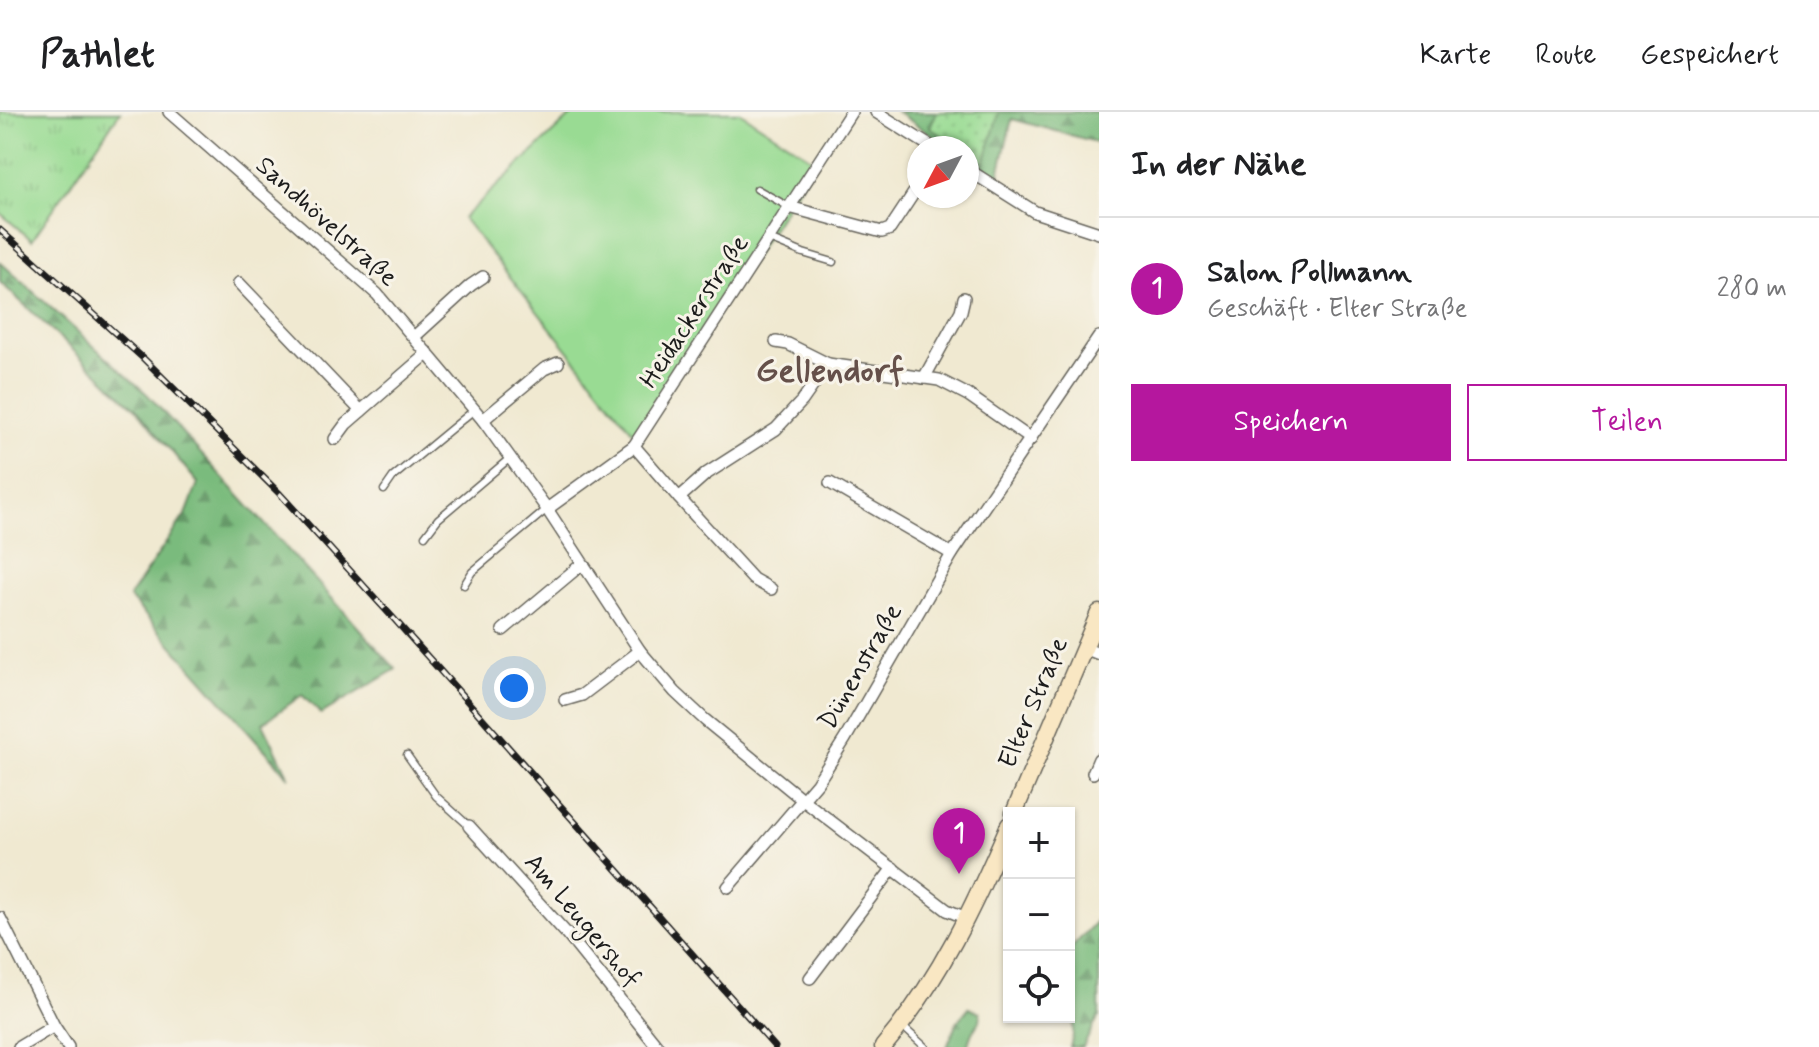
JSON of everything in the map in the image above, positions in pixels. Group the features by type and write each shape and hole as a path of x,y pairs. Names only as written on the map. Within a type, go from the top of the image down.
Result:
{"main road":[{"name":"Elter Straße","path":"1017,807 1092,651 1099,613"},
{"path":"883,1047 935,976 1003,838"}],"street":[{"name":"Sandhövelstraße","path":"169,112 377,294 483,420 547,509 640,651 675,692 803,800 947,910 966,918"},
{"name":"Heidackerstraße","path":"547,509 634,446 851,112"},
{"path":"876,112 914,136"},
{"path":"979,177 1035,212 1099,233"},
{"path":"789,207 882,232 890,229 907,203"},
{"path":"414,337 483,277"},
{"path":"239,283 361,411"},
{"path":"924,378 961,311 964,298"},
{"name":"Dünenstraße","path":"803,800 845,739 952,554 1099,337"},
{"path":"776,342 788,344 828,364 939,380 968,395 1031,439"},
{"path":"335,439 346,424 428,353"},
{"path":"483,420 544,369 558,363"},
{"path":"679,498 706,474 776,429 802,401 828,364"},
{"path":"634,446 753,579 771,589"},
{"path":"830,483 952,554"},
{"path":"503,630 582,564"},
{"path":"565,700 582,695 640,651"},
{"path":"1093,773 1099,759"},
{"path":"728,887 803,800"},
{"name":"Am Leugershof","path":"469,826 567,934 658,1047"},
{"path":"810,978 893,868"},
{"path":"0,918 54,1026 68,1047"},
{"path":"19,1047 54,1026"}],"lane":[{"path":"757,189 789,207"},
{"path":"768,239 833,262"},
{"path":"384,490 393,477 474,410"},
{"path":"425,536 438,519 510,458"},
{"path":"464,585 472,572 547,509"},
{"path":"407,755 436,796 469,826"},
{"path":"901,1025 925,1047"}],"green space":[{"path":"0,112 120,112 32,240 0,213"},
{"path":"575,112 739,112 816,161 637,437 463,218"},
{"path":"897,112 1099,112 1099,143 1012,119 998,178 979,166 979,136 934,136"},
{"path":"936,112 999,112 984,163 979,160 979,136 942,136 930,128"},
{"path":"0,262 147,394 396,669 321,714 302,695 263,723 289,777 129,597 187,512 198,483 137,410 0,282"},
{"path":"1099,918 1099,1016 1083,1047 1070,1047 1075,1023 1075,944"},
{"path":"969,1008 980,1012 980,1018 967,1047 947,1047 957,1022"}],"railway":[{"path":"0,230 144,359 280,494 775,1047"}],"place":[{"name":"Salon Pollmann","path":"959,874"}],"district":[{"name":"Gellendorf","path":"830,371"}]}
